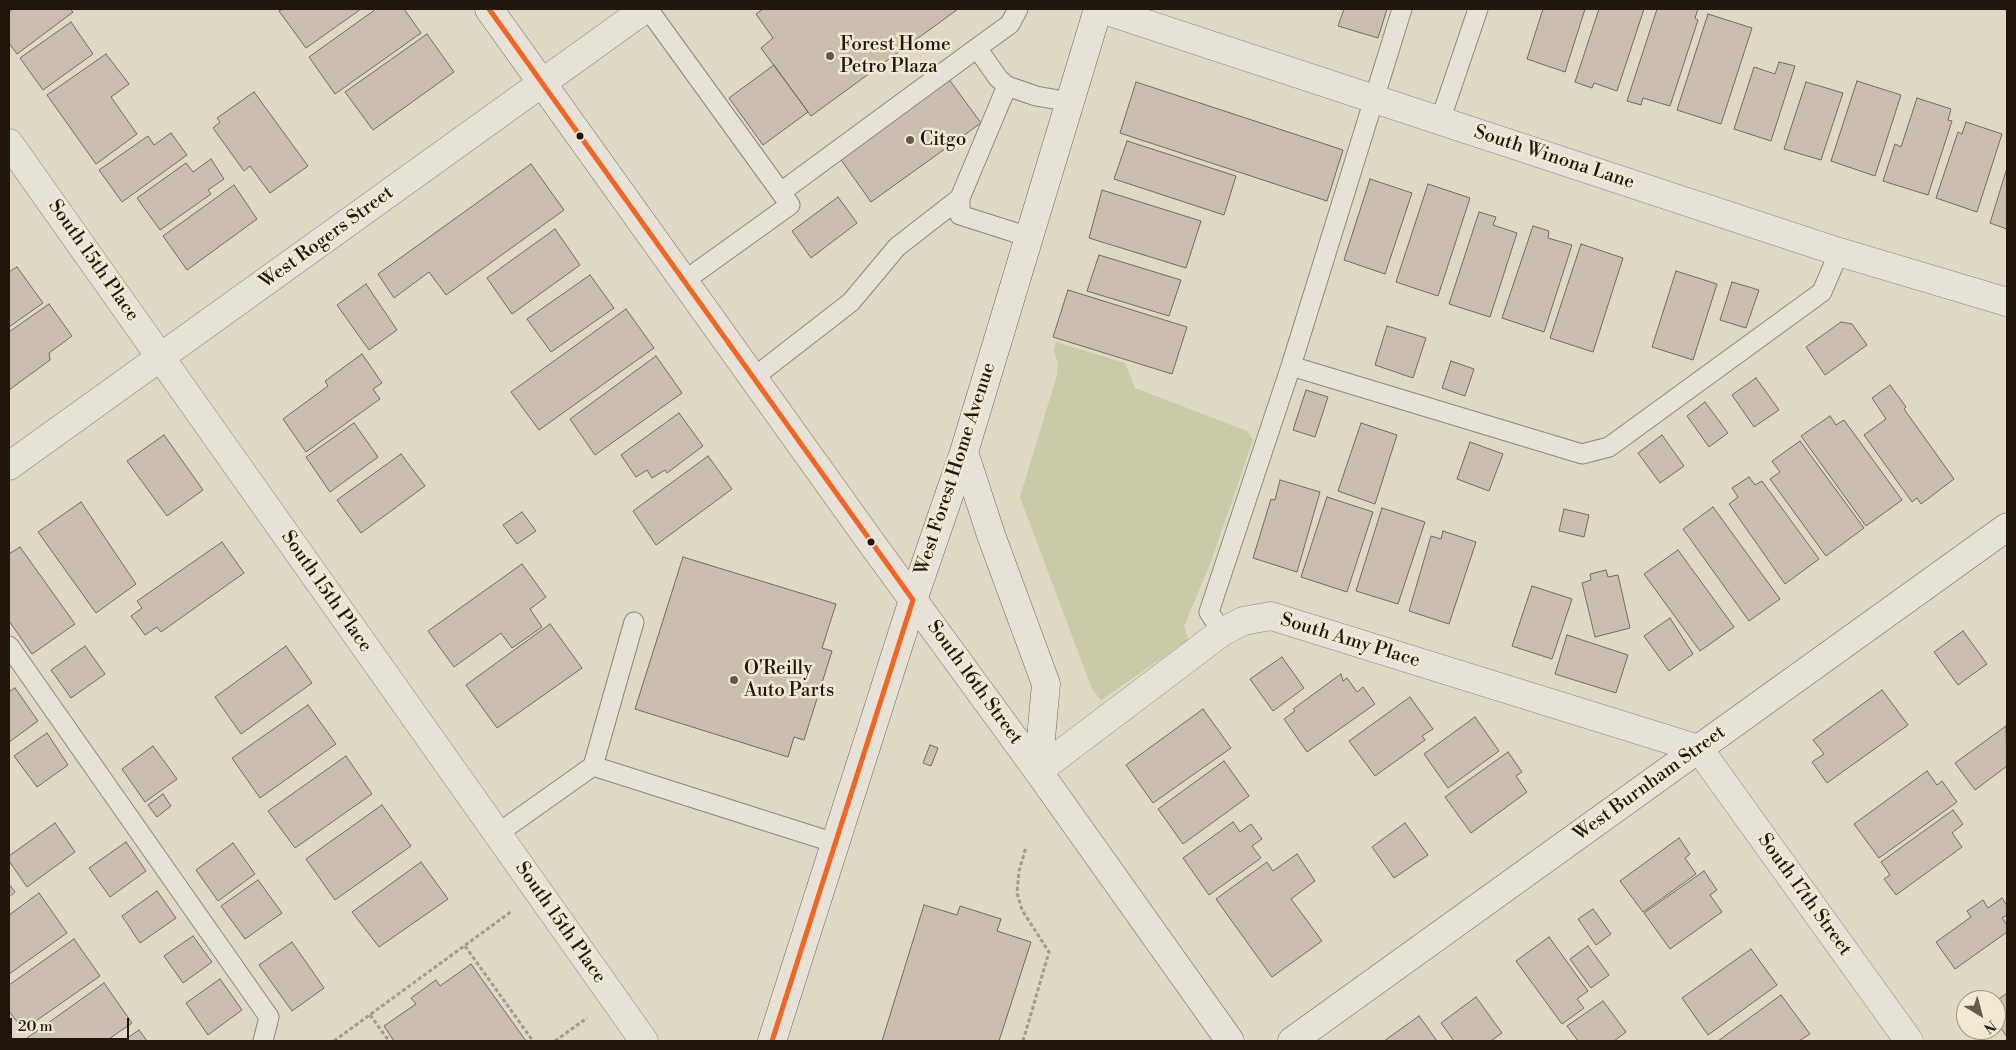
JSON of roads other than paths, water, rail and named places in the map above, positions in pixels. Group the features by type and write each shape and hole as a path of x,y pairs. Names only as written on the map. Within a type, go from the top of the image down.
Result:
{"street":[{"name":"South 16th Street","path":"489,9 753,378 1038,771 1230,1041"},
{"name":"West Rogers Street","path":"9,466 647,9"},
{"name":"South Winona Lane","path":"1100,9 1839,252 2007,302"},
{"name":"West Forest Home Avenue","path":"772,1041 913,600 964,452 1100,9"},
{"name":"South 15th Place","path":"9,143 644,1041"},
{"path":"964,452 991,535 1046,684 1038,771"},
{"name":"West Burnham Street","path":"1292,1041 2007,527"},
{"name":"South Amy Place","path":"1038,771 1222,632 1242,621 1271,616 1699,748"},
{"name":"South 17th Street","path":"1699,748 1908,1041"}],"lane":[{"path":"647,9 790,205 684,281"},
{"path":"781,192 1010,24 1018,9"},
{"path":"1222,632 1209,612 1291,366 1402,9"},
{"path":"1440,121 1478,9"},
{"path":"976,48 998,78 1007,86 1036,96 1070,102"},
{"path":"1007,86 960,198 960,215 1029,237"},
{"path":"753,378 851,302 896,247 960,198"},
{"path":"1291,366 1582,454 1609,447 1822,292 1839,252"},
{"path":"497,834 593,766 634,622"},
{"path":"9,646 269,1016 263,1041"},
{"path":"593,766 835,843"}],"place":[{"name":"Forest Home Petro Plaza","path":"830,56"},
{"name":"Citgo","path":"910,140"},
{"name":"O'Reilly Auto Parts","path":"734,680"}]}
